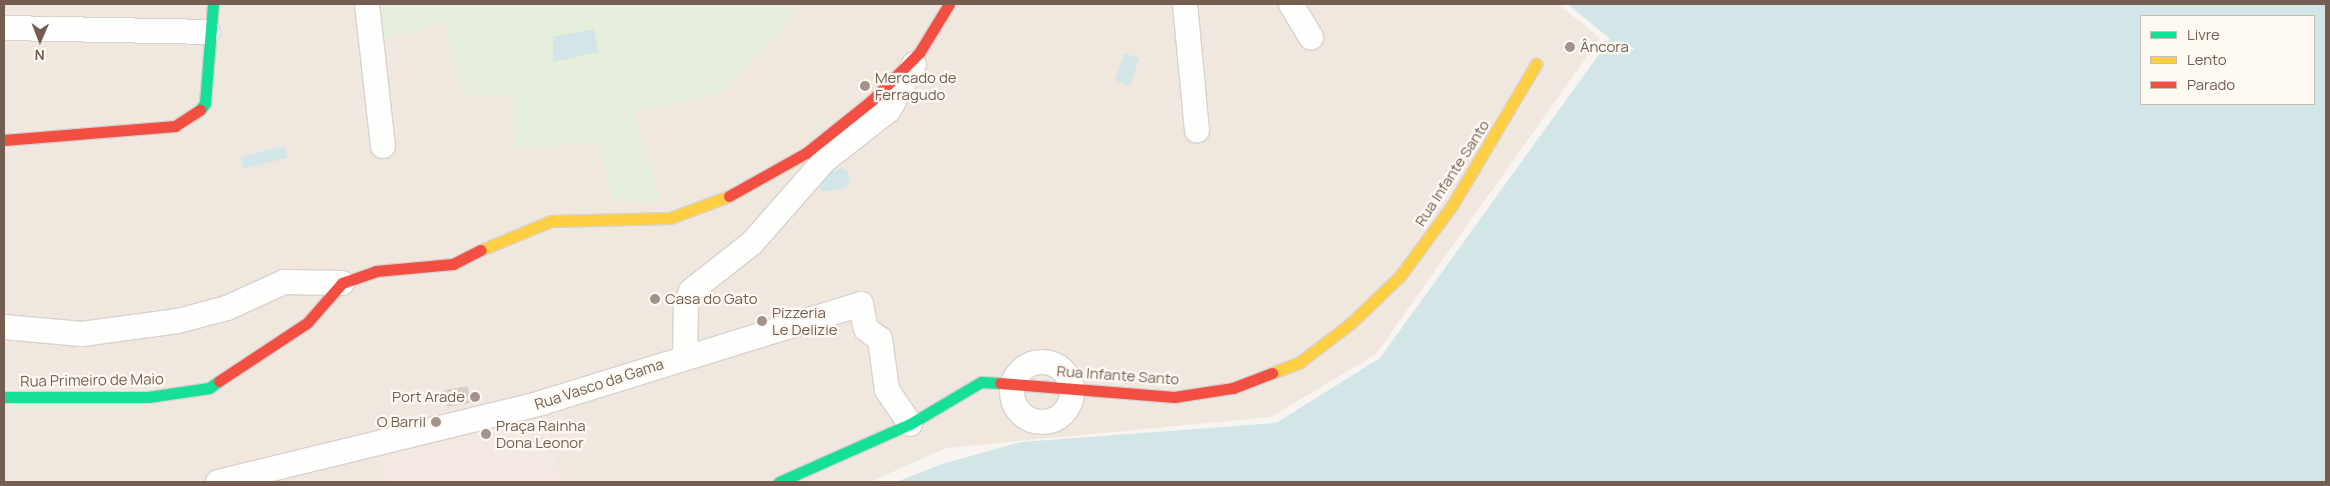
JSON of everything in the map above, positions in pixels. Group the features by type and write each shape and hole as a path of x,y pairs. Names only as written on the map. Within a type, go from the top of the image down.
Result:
{"street":[{"path":"4,140 176,126 194,118 205,103 208,32 213,4"},
{"path":"367,4 383,146"},
{"name":"Rua Primeiro de Maio","path":"4,397 148,397 209,388 307,323 342,283 376,271 453,264 507,236 551,221 670,218 732,195 806,153 871,101 920,53 949,4"},
{"path":"1186,4 1197,130"},
{"path":"1291,4 1311,37"},
{"path":"4,28 208,32"},
{"path":"685,356 686,303 691,291 752,243 825,160 889,110 920,53"},
{"name":"Rua Infante Santo","path":"1072,387 1174,397 1233,388 1300,362 1351,323 1400,276 1453,204 1536,64"},
{"path":"4,327 82,334 178,321 227,308 284,282 342,283"},
{"name":"Rua Vasco da Gama","path":"218,482 541,404 685,356 861,304 866,329 880,339 887,390 910,424"},
{"path":"1047,362 1064,371 1072,387 1063,413 1037,421 1016,405 1013,383 1029,365 1047,362"},
{"path":"780,482 910,424 981,382 1013,383"}],"shaded area":[{"path":"4,4 1558,4 1600,38 1376,354 1271,417 946,448 870,482 4,482"},
{"path":"1568,4 2326,4 2326,482 896,482 942,464 1021,442 1276,423 1380,358 1610,39"},
{"path":"594,29 599,52 553,62 553,37"},
{"path":"1124,53 1139,58 1130,86 1115,81"},
{"path":"285,146 288,158 243,169 240,157"},
{"path":"841,168 848,171 850,180 846,188 822,192 819,188 823,177"},
{"name":"Praça Rainha Dona Leonor","path":"541,403 561,482 386,482 378,444"}],"green space":[{"path":"375,4 797,4 792,19 723,92 634,113 661,202 613,201 599,143 515,148 513,95 464,96 445,22 378,42"}],"tunnel":[{"path":"456,388 459,405"}],"traffic: fast":[{"path":"200,110 205,103 213,4"},
{"path":"4,397 148,397 209,388 219,381"},
{"path":"779,482 910,424 981,382 1000,383"}],"traffic: slow":[{"path":"1272,373 1300,362 1351,323 1400,276 1453,204 1536,64"},
{"path":"481,250 551,221 670,218 729,196"}],"traffic: jam":[{"path":"729,196 806,153 871,101 919,53 949,4"},
{"path":"4,140 175,126 200,110"},
{"path":"219,381 307,323 342,283 376,271 453,264 481,250"},
{"path":"1000,383 1174,397 1233,388 1272,373"}],"place":[{"name":"Âncora","path":"1570,47"},
{"name":"Mercado de Ferragudo","path":"865,86"},
{"name":"Casa do Gato","path":"655,299"},
{"name":"Pizzeria Le Delizie","path":"762,321"},
{"name":"Port Arade","path":"475,397"},
{"name":"O Barril","path":"436,422"},
{"name":"Praça Rainha Dona Leonor","path":"486,434"}]}
